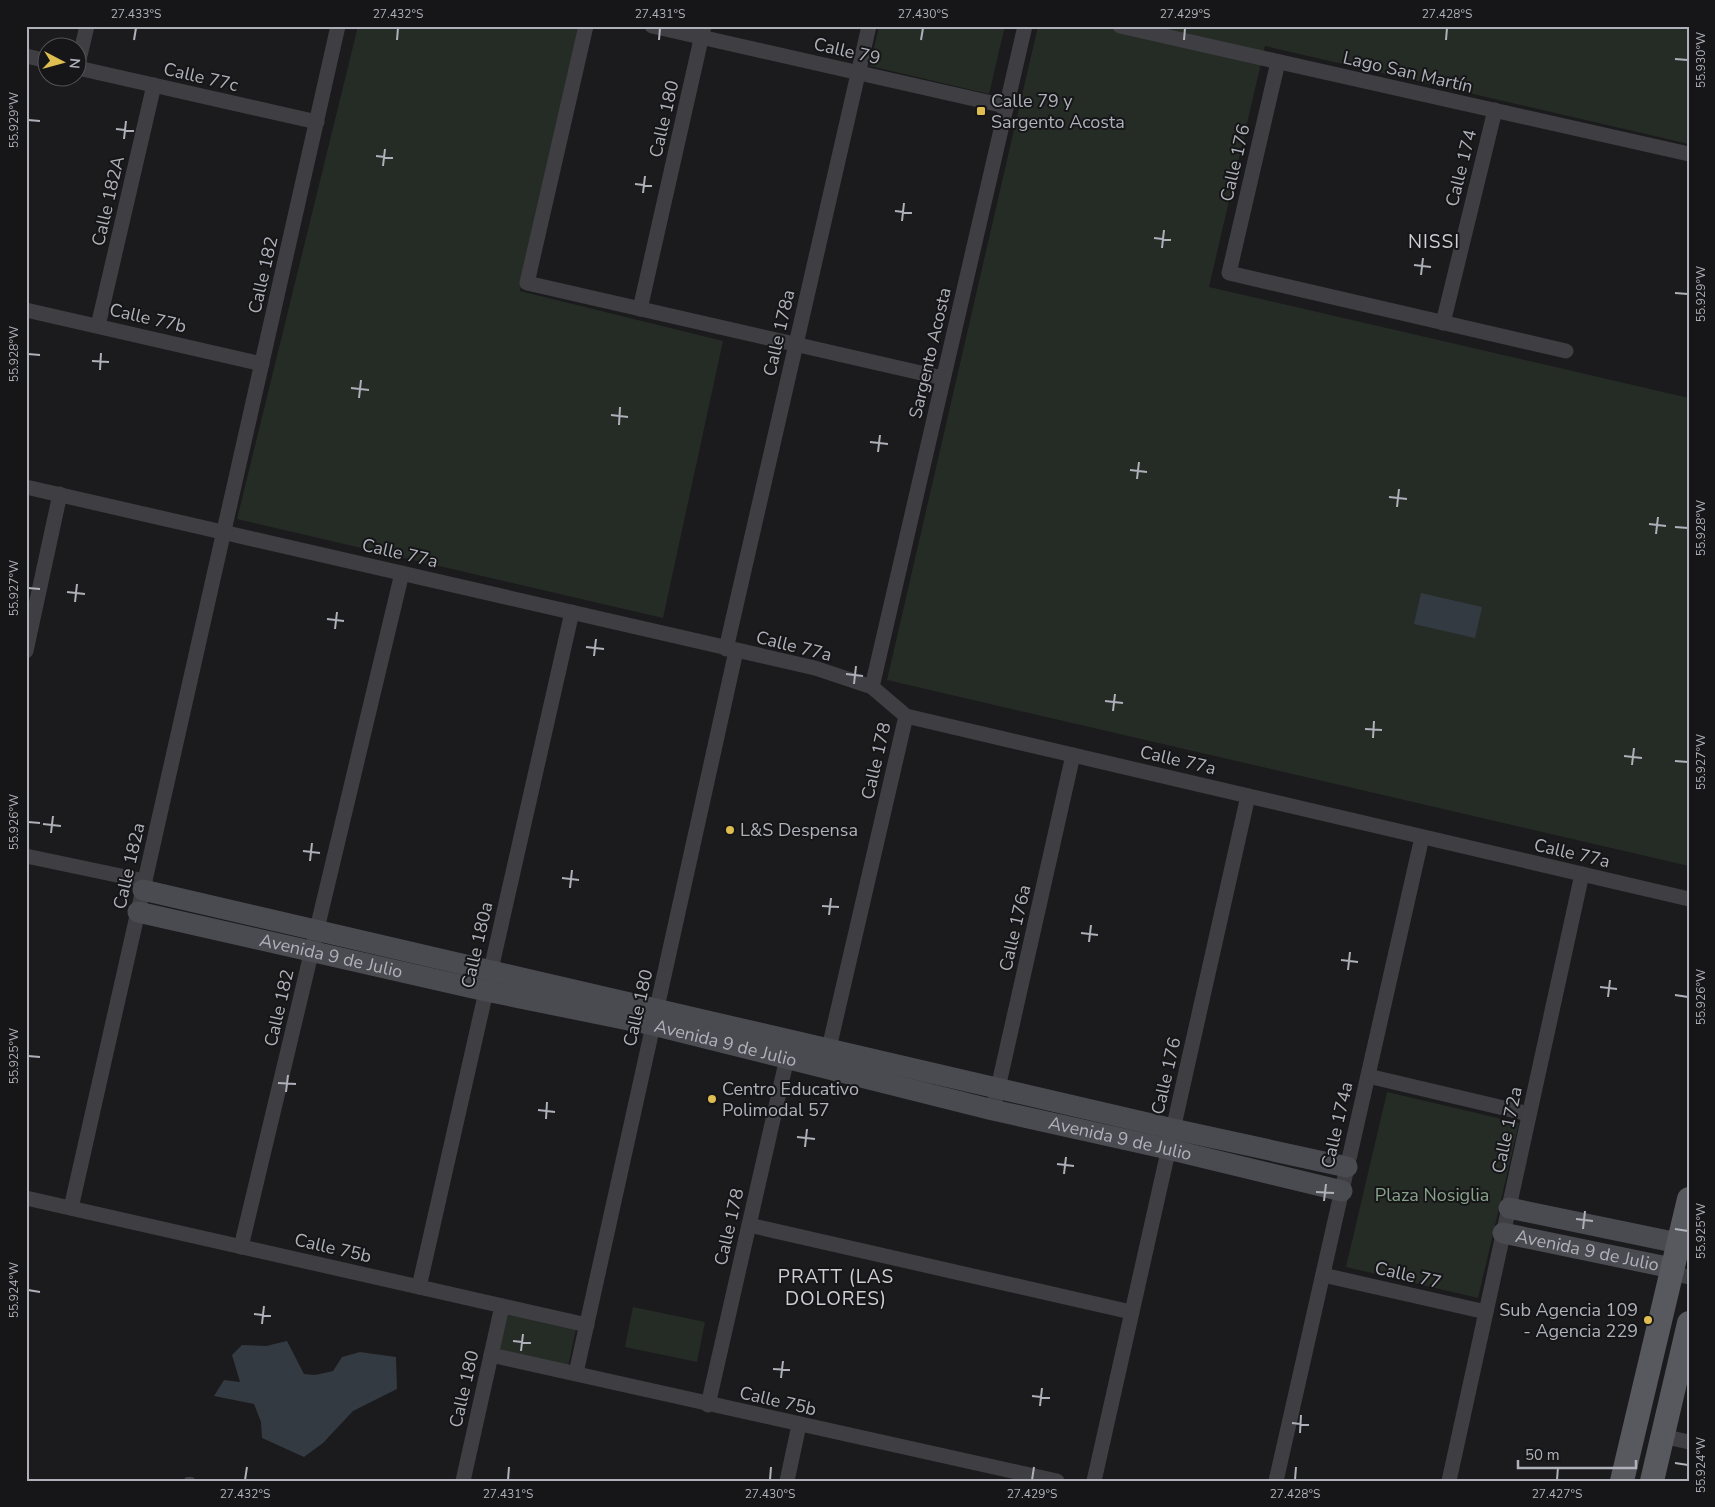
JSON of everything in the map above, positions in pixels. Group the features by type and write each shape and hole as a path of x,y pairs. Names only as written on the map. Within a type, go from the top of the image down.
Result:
{"main road":[{"name":"Avenida 9 de Julio","path":"144,885 317,929 491,970 655,1016 787,1058 993,1110 1347,1167"},
{"name":"Avenida 9 de Julio","path":"138,912 311,953 486,991 655,1016 829,1048 999,1087 1342,1190"},
{"path":"1622,1481 1677,1273 1678,1242 1689,1199"},
{"name":"Avenida 9 de Julio","path":"1509,1208 1678,1242"},
{"name":"Avenida 9 de Julio","path":"1503,1233 1677,1273"},
{"path":"1652,1481 1689,1323"}],"street":[{"name":"Calle 182","path":"224,532 338,26"},
{"path":"586,26 527,283 943,378"},
{"name":"Calle 79","path":"652,26 703,32 858,73 1005,106"},
{"name":"Calle 178a","path":"731,650 795,344 869,26"},
{"name":"Sargento Acosta","path":"872,687 1025,26"},
{"name":"Lago San Martín","path":"1120,26 1689,154"},
{"name":"Calle 180","path":"640,309 703,32"},
{"name":"Calle 176","path":"1278,62 1229,273 1443,323"},
{"name":"Calle 77c","path":"88,70 317,122"},
{"name":"Calle 182A","path":"98,326 154,85"},
{"name":"Calle 174","path":"1443,323 1495,110"},
{"name":"Calle 77b","path":"26,310 262,364"},
{"path":"1443,323 1566,351"},
{"name":"Calle 77a","path":"26,486 815,668 872,687 906,716 1689,899"},
{"path":"26,651 60,494"},
{"name":"Calle 182a","path":"71,1208 224,532"},
{"name":"Calle 182","path":"241,1247 402,573"},
{"name":"Calle 180a","path":"418,1287 572,612"},
{"name":"Calle 180","path":"576,1373 655,1016 731,650"},
{"name":"Calle 178","path":"829,1048 906,716"},
{"name":"Calle 176a","path":"993,1110 1073,755"},
{"name":"Calle 176","path":"1094,1481 1248,796"},
{"name":"Calle 174a","path":"1276,1481 1422,837"},
{"path":"26,856 144,885"},
{"name":"Calle 172a","path":"1449,1481 1582,874"},
{"name":"Calle 178","path":"708,1405 787,1058"},
{"path":"1368,1076 1529,1114"},
{"name":"Calle 75b","path":"26,1198 587,1325"},
{"path":"749,1225 1131,1312"},
{"name":"Calle 77","path":"1322,1275 1486,1312"},
{"name":"Calle 180","path":"463,1481 502,1306"},
{"name":"Calle 75b","path":"491,1355 576,1373 708,1405 1058,1481"},
{"path":"787,1481 799,1425"},
{"path":"1662,1436 1689,1442"}],"green space":[{"path":"358,26 566,26 584,31 520,291 723,341 663,618 237,519"},
{"path":"879,26 1005,26 989,94 870,66"},
{"path":"1038,26 1689,26 1689,144 1265,46 1209,287 1689,398 1689,866 887,680"},
{"name":"Plaza Nosiglia","path":"1387,1092 1519,1123 1478,1298 1346,1267"},
{"path":"633,1307 705,1322 697,1362 625,1347"},
{"path":"507,1314 576,1329 568,1367 499,1352"}],"shaded area":[{"path":"1421,593 1482,607 1475,638 1414,624"},
{"path":"287,1341 304,1374 315,1375 333,1371 342,1357 360,1352 396,1357 397,1389 353,1411 323,1443 304,1457 262,1438 261,1422 254,1404 214,1396 224,1380 240,1382 232,1355 242,1345 266,1346"}],"place":[{"name":"Calle 79 y Sargento Acosta","path":"981,111"},
{"name":"L&S Despensa","path":"730,830"},
{"name":"Centro Educativo Polimodal 57","path":"712,1099"},
{"name":"Sub Agencia 109 - Agencia 229","path":"1648,1320"}],"district":[{"name":"NISSI","path":"1434,242"},
{"name":"PRATT (LAS DOLORES)","path":"836,1288"}]}
